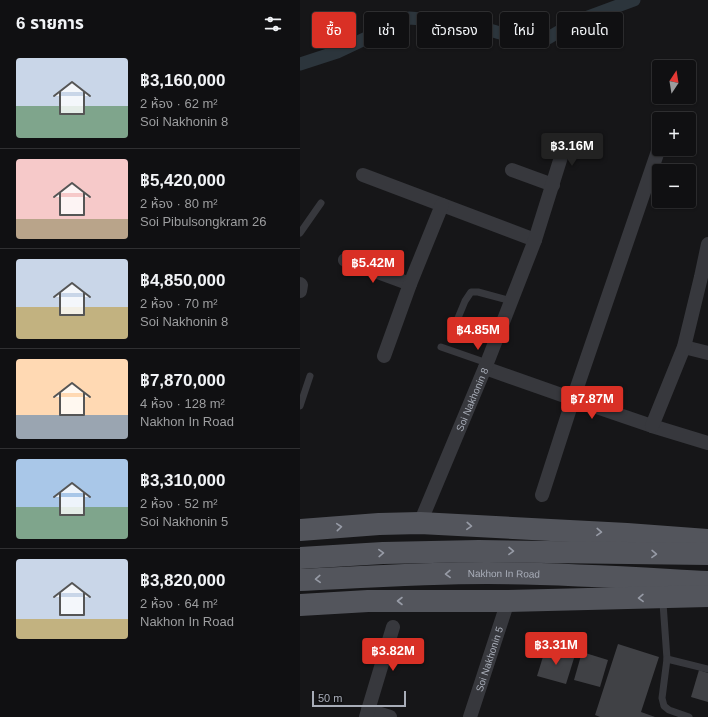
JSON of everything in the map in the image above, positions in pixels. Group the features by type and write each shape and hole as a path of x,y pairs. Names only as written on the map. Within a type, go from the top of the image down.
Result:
{"main road":[{"path":"300,530 379,524 420,523 627,534 708,540"},
{"path":"300,558 383,553 479,550 708,554"},
{"name":"Nakhon In Road","path":"300,580 370,576 486,573 571,574 708,582"},
{"path":"300,605 368,601 508,601 708,596"}],"street":[{"name":"Soi Nakhonin 8","path":"420,523 486,365 535,240 566,141"},
{"path":"542,495 572,399 656,156"},
{"path":"512,170 553,185"},
{"path":"363,175 535,240"},
{"path":"384,356 410,284 442,205"},
{"path":"652,426 684,348 705,278 708,244"},
{"path":"344,260 410,284"},
{"path":"300,284 300,291"},
{"path":"684,348 708,353"},
{"path":"486,365 572,399 708,443"},
{"name":"Soi Nakhonin 5","path":"470,717 508,601"},
{"path":"390,717 367,714 393,626"}],"lane":[{"path":"300,233 321,203"},
{"path":"458,318 465,301 471,292 478,292 511,301"},
{"path":"441,347 486,365"},
{"path":"300,406 310,376"},
{"path":"663,603 667,658 662,698 664,706 669,710 689,717"},
{"path":"667,658 708,668"}],"building":[{"path":"618,644 659,657 641,712 655,717 600,717 595,715"},
{"path":"546,647 575,655 566,684 537,676"},
{"path":"582,652 608,660 600,687 574,680"},
{"path":"699,670 708,673 708,702 691,697"}],"waterway":[{"path":"300,64 337,52 409,18 463,22 527,41 548,38 577,21 634,0"}]}
